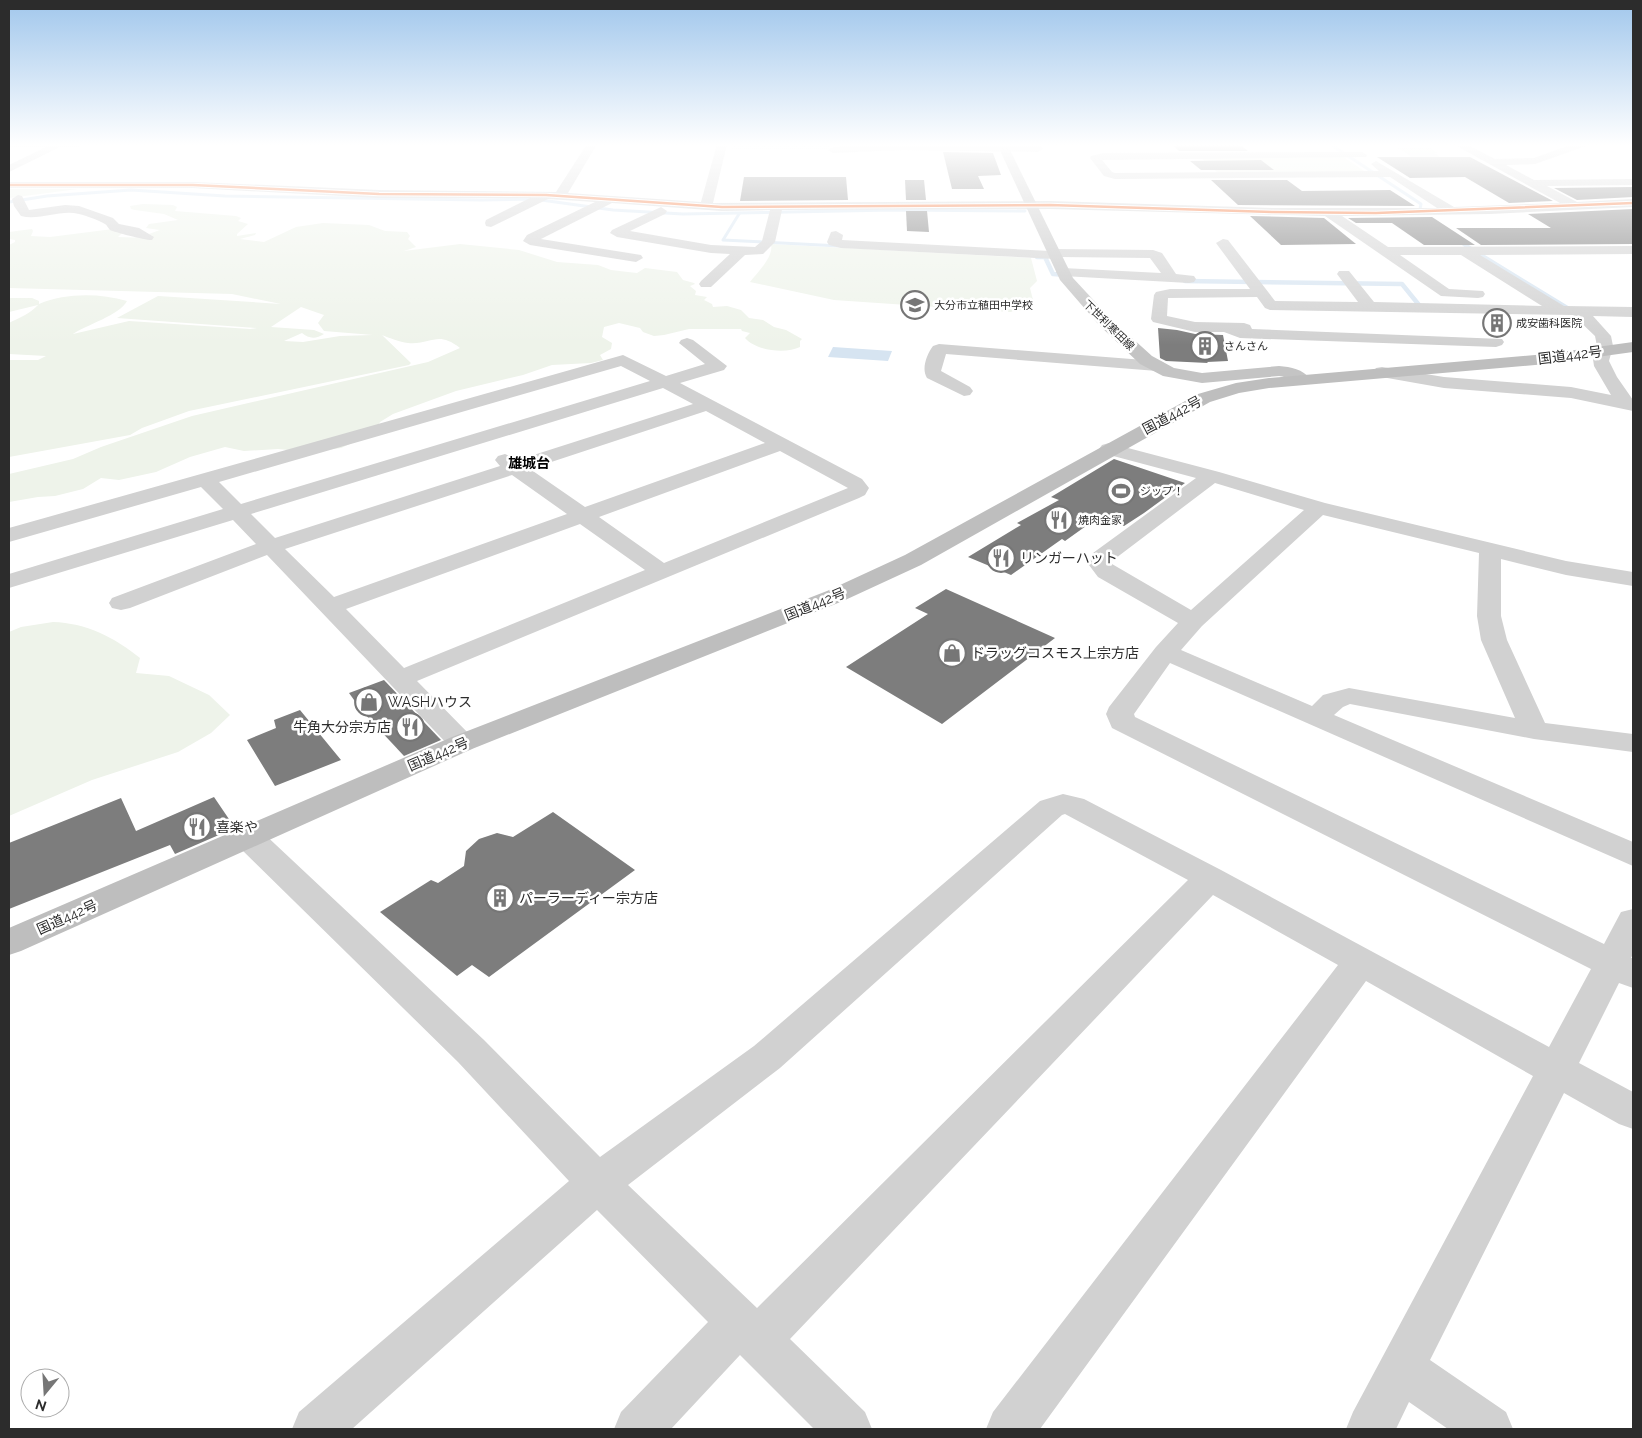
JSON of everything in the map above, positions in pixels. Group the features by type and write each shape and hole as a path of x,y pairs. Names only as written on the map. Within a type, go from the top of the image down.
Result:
{"highway":[{"name":"国道442号","path":"9,942 462,743 835,596 913,560 1109,449 1204,398 1236,388 1301,379 1520,361 1633,347"}],"main road":[{"name":"下世利寒田線","path":"1036,211 1063,272 1076,291 1128,345 1157,366 1179,374 1202,378 1279,371 1290,372 1301,379"}],"street":[{"path":"24,211 27,213 51,211"},
{"path":"82,211 108,221 114,228 134,231 147,237"},
{"path":"491,222 514,211"},
{"path":"586,211 532,238 530,241 636,258"},
{"path":"661,211 617,233 705,248 759,251 768,242 777,211"},
{"path":"1255,211 1329,213 1444,211"},
{"path":"1329,213 1446,293 1539,297"},
{"path":"836,235 834,242 840,244 1055,254 1153,254 1157,256 1171,278"},
{"path":"1223,243 1250,279 1263,309 1290,332"},
{"path":"1383,251 1633,250"},
{"path":"706,284 741,251"},
{"path":"1464,251 1539,297 1570,311 1600,331 1605,341 1602,356 1603,365 1630,405"},
{"path":"1063,272 1171,278 1250,279"},
{"path":"1344,274 1370,307"},
{"path":"1263,309 1164,293 1161,295 1159,318 1188,326 1227,328 1240,333 1290,332 1496,342"},
{"path":"1159,314 1263,309 1370,307 1633,312"},
{"path":"1456,308 1520,361"},
{"path":"9,582 718,366 687,343"},
{"path":"964,391 932,374 939,349 1157,366"},
{"path":"9,535 624,360 855,482 859,490 399,679"},
{"path":"1382,372 1430,381 1510,386 1573,394 1609,399 1630,405"},
{"path":"121,603 271,546 708,405"},
{"path":"438,413 661,571"},
{"path":"329,607 781,444"},
{"path":"1109,449 1212,476 1319,508 1574,569 1633,579"},
{"path":"1193,621 1106,572 1100,565 1101,558 1212,476"},
{"path":"205,479 462,743"},
{"path":"1319,508 1193,621 1164,652 1123,707 1120,714 1122,722 1622,968"},
{"path":"1490,549 1490,626 1494,640 1534,730"},
{"path":"1164,652 1633,856"},
{"path":"1316,717 1334,701 1349,696 1534,730 1633,743"},
{"path":"1571,736 1633,762"},
{"path":"316,1429 598,1182 767,1057 1051,808 1063,804 1074,806 1210,878 1633,1112"},
{"path":"248,837 471,1051 598,1182 848,1429"},
{"path":"638,1429 748,1331 1210,878"},
{"path":"1370,1429 1556,1069 1622,968 1633,921"},
{"path":"1010,1429 1361,961"},
{"path":"1402,1368 1489,1429"}],"shaded area":[{"path":"143,211 176,211 236,216 241,218 238,221 248,224 237,236 256,233 255,235 240,239 264,242 296,227 323,223 369,225 385,231 407,232 410,236 408,239 416,247 404,251 460,244 519,250 557,262 598,265 611,270 637,273 645,268 677,272 683,280 694,283 690,286 696,291 695,295 707,297 704,300 712,304 713,307 727,306 741,310 749,318 763,320 802,339 800,347 779,351 756,346 745,338 750,333 741,329 689,329 654,336 643,332 640,328 619,323 604,327 602,337 612,343 611,349 600,355 603,360 591,363 552,365 523,375 456,391 393,414 380,422 374,433 341,448 310,452 278,449 244,451 225,447 190,457 156,472 119,480 101,478 83,489 55,496 9,502 9,474 73,459 101,447 192,416 428,362 460,348 446,340 440,339 408,343 382,335 411,363 409,365 189,411 142,428 130,435 9,457 9,360 38,360 46,356 9,354 9,323 28,313 38,305 9,312 9,298 32,298 39,301 39,304 49,300 82,295 116,298 127,301 117,311 73,334 129,321 257,328 117,318 158,296 281,304 232,294 9,288 9,245 15,242 15,240 9,239 9,232 32,229 31,236 50,237 113,229 123,232 118,237 148,238 152,236 149,234 160,230 146,228 149,224 178,220 164,214","holes":["301,307 324,315 318,323 324,331 373,335 340,336 303,342 284,341 302,333 313,338 324,334 314,330 271,327"]},
{"path":"771,244 1031,258 1037,281 1030,288 1034,304 1026,309 1010,312 834,300 750,282 768,259"},
{"path":"53,622 77,625 99,632 140,658 136,673 169,676 209,695 230,715 211,733 178,752 92,780 9,816 9,632 21,627"}],"water":[{"path":"833,347 892,351 888,361 828,357"}],"building":[{"path":"906,211 927,211 929,232 907,231"},
{"path":"1633,211 1633,244 1481,245 1456,228 1551,228 1528,214"},
{"path":"1250,216 1324,218 1356,244 1281,245"},
{"path":"1432,217 1475,245 1424,245 1392,223 1356,223 1348,218"},
{"path":"1158,328 1195,334 1223,335 1228,361 1208,363 1166,361 1160,358"},
{"path":"1114,459 1185,483 1124,526 1100,516 1065,541 1062,539 1011,575 968,557 1021,525 1017,523 1059,500 1051,497"},
{"name":"ドラッグコスモス上宗方店","path":"946,589 1055,638 942,724 846,667 928,614 915,608"},
{"name":"牛角大分宗方店","path":"384,680 441,740 404,756 362,711 349,693"},
{"path":"300,710 341,760 275,786 247,740 276,728 274,720"},
{"path":"214,797 235,828 175,854 170,845 9,909 9,843 121,798 136,831"},
{"name":"パーラーディー宗方店","path":"553,812 635,870 489,977 472,965 457,976 380,912 431,880 438,883 464,866 466,851 479,839 497,833 513,837"}],"waterway":[{"path":"632,211 683,214 836,211"},
{"path":"739,214 723,240 840,246"},
{"path":"1456,240 1468,247"},
{"path":"1466,246 1572,311"},
{"path":"1037,257 1045,257 1053,274 1067,275"},
{"path":"1185,281 1402,284 1419,305"}],"transit line":[{"path":"1244,211 1376,213 1448,211"}],"place":[{"name":"大分市立稙田中学校","path":"915,305"},
{"name":"成安歯科医院","path":"1497,323"},
{"name":"さんさん","path":"1205,346"},
{"name":"ジップ！","path":"1121,491"},
{"name":"焼肉金家","path":"1059,520"},
{"name":"リンガーハット","path":"1001,558"},
{"name":"ドラッグコスモス上宗方店","path":"952,653"},
{"name":"WASHハウス","path":"369,702"},
{"name":"牛角大分宗方店","path":"410,727"},
{"name":"喜楽や","path":"197,827"},
{"name":"パーラーディー宗方店","path":"500,898"}],"district":[{"name":"雄城台","path":"529,463"}]}
